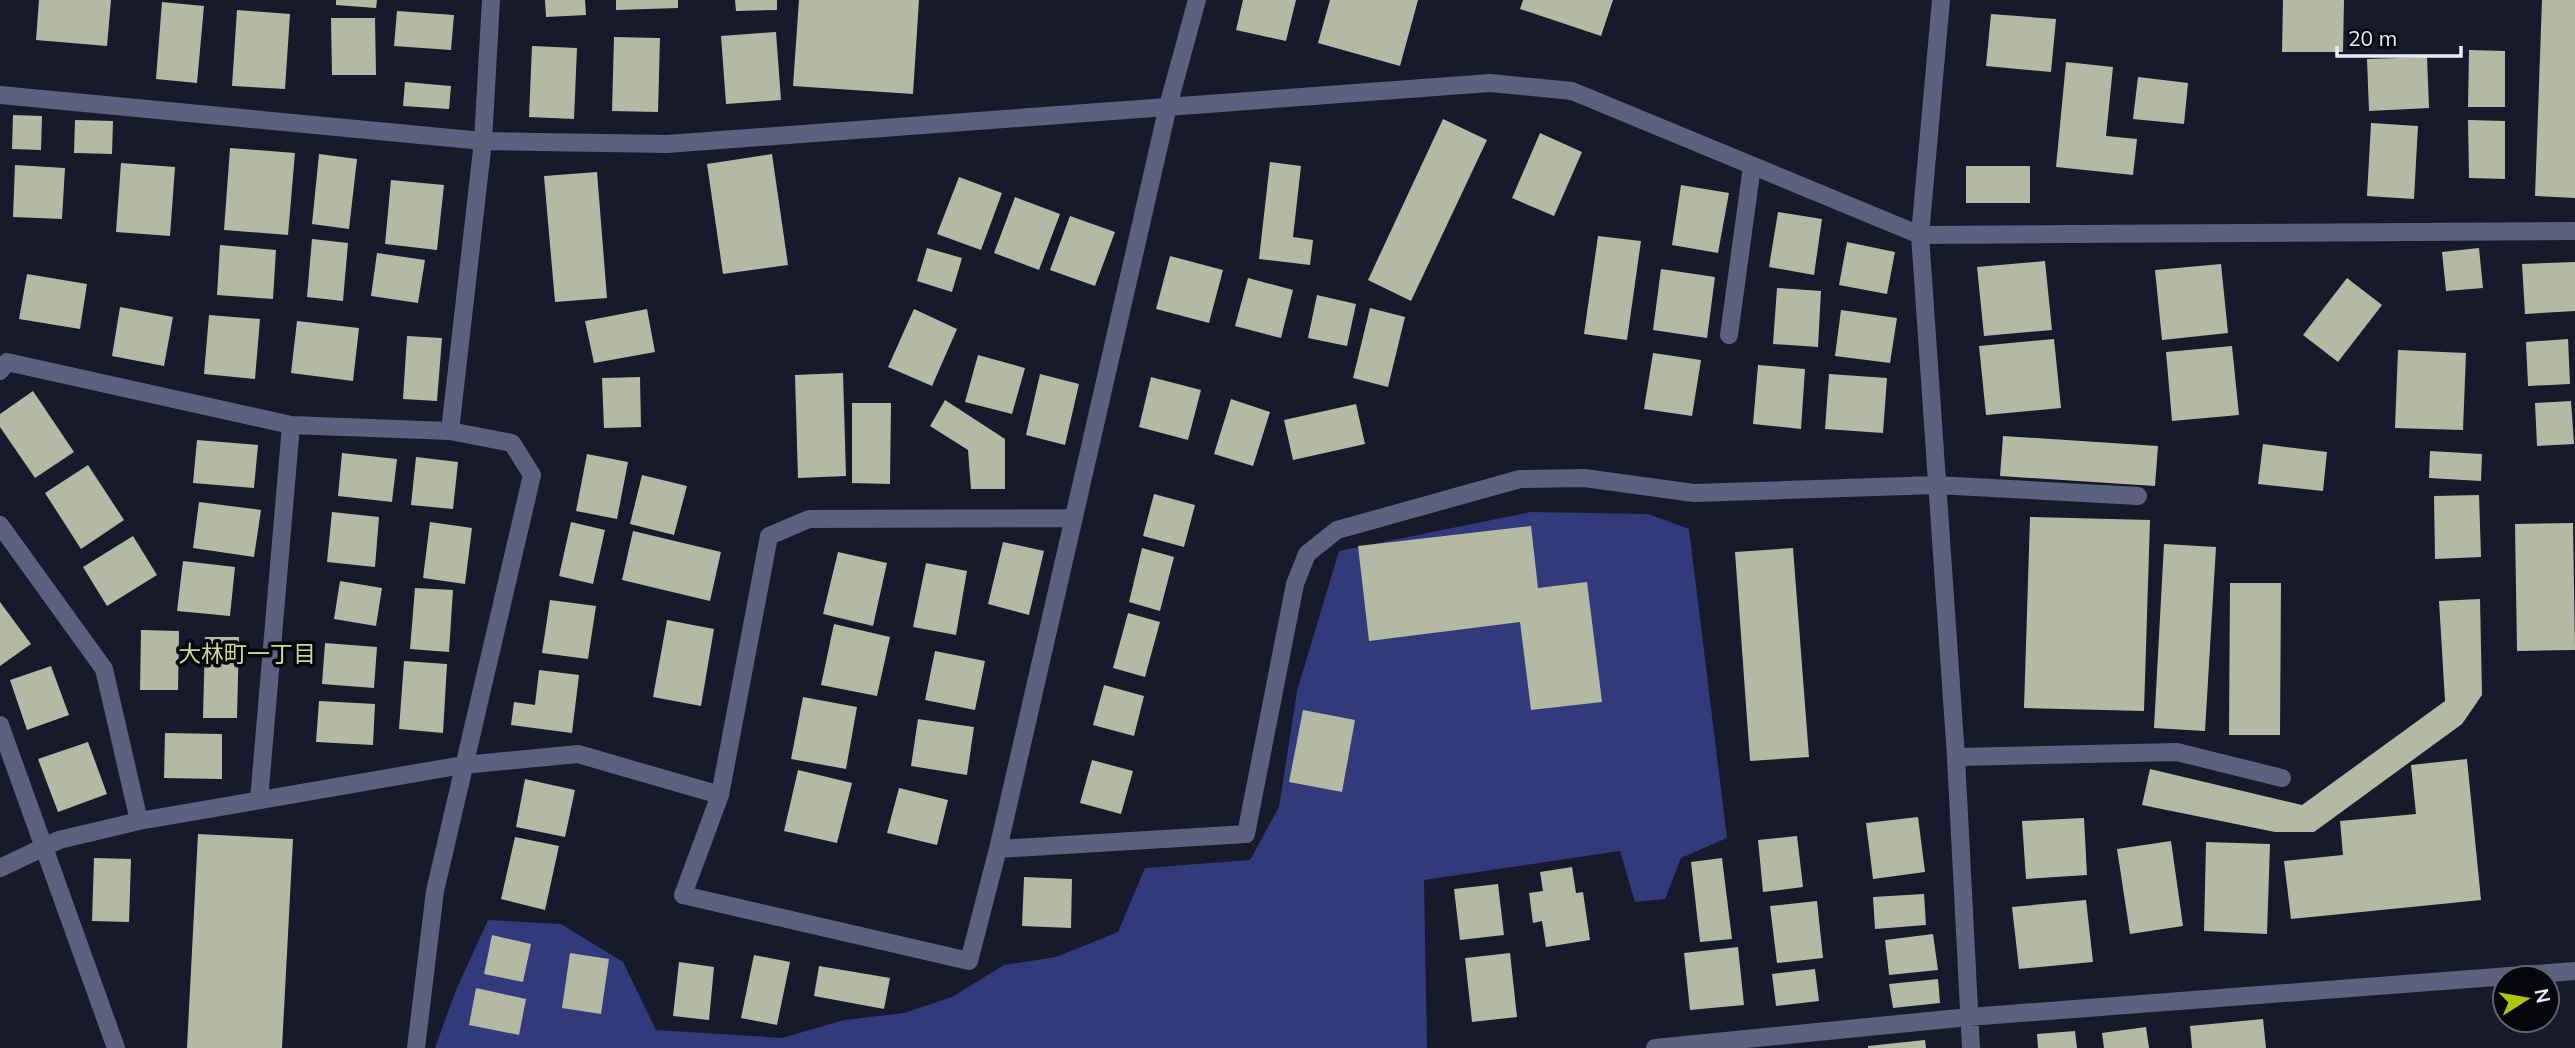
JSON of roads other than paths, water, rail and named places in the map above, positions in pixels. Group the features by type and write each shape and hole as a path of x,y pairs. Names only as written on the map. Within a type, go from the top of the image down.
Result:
{"street":[{"path":"450,431 483,141 491,0"},
{"path":"1073,518 809,519 769,536 720,795 684,895 969,961 998,849 1168,106 1197,0"},
{"path":"1941,0 1920,235 1956,757 1971,1048"},
{"path":"0,95 483,141 667,144 1490,83 1572,91 1920,235 2575,231"},
{"path":"1730,335 1752,166"},
{"path":"0,371 7,362 290,425 450,431 512,443 532,475 435,891 416,1048"},
{"path":"259,800 290,425"},
{"path":"998,849 1247,834 1295,584 1307,554 1336,530 1520,479 1584,478 1695,493 1936,485 2138,496"},
{"path":"0,525 104,669 139,821"},
{"path":"0,725 116,1048"},
{"path":"1956,757 2177,752 2282,778"},
{"path":"0,868 59,840 139,821 463,765 579,754 720,795"},
{"path":"1663,1048 1969,1017 2575,971"}],"district":[{"name":"大林町一丁目","path":"247,654"}]}
